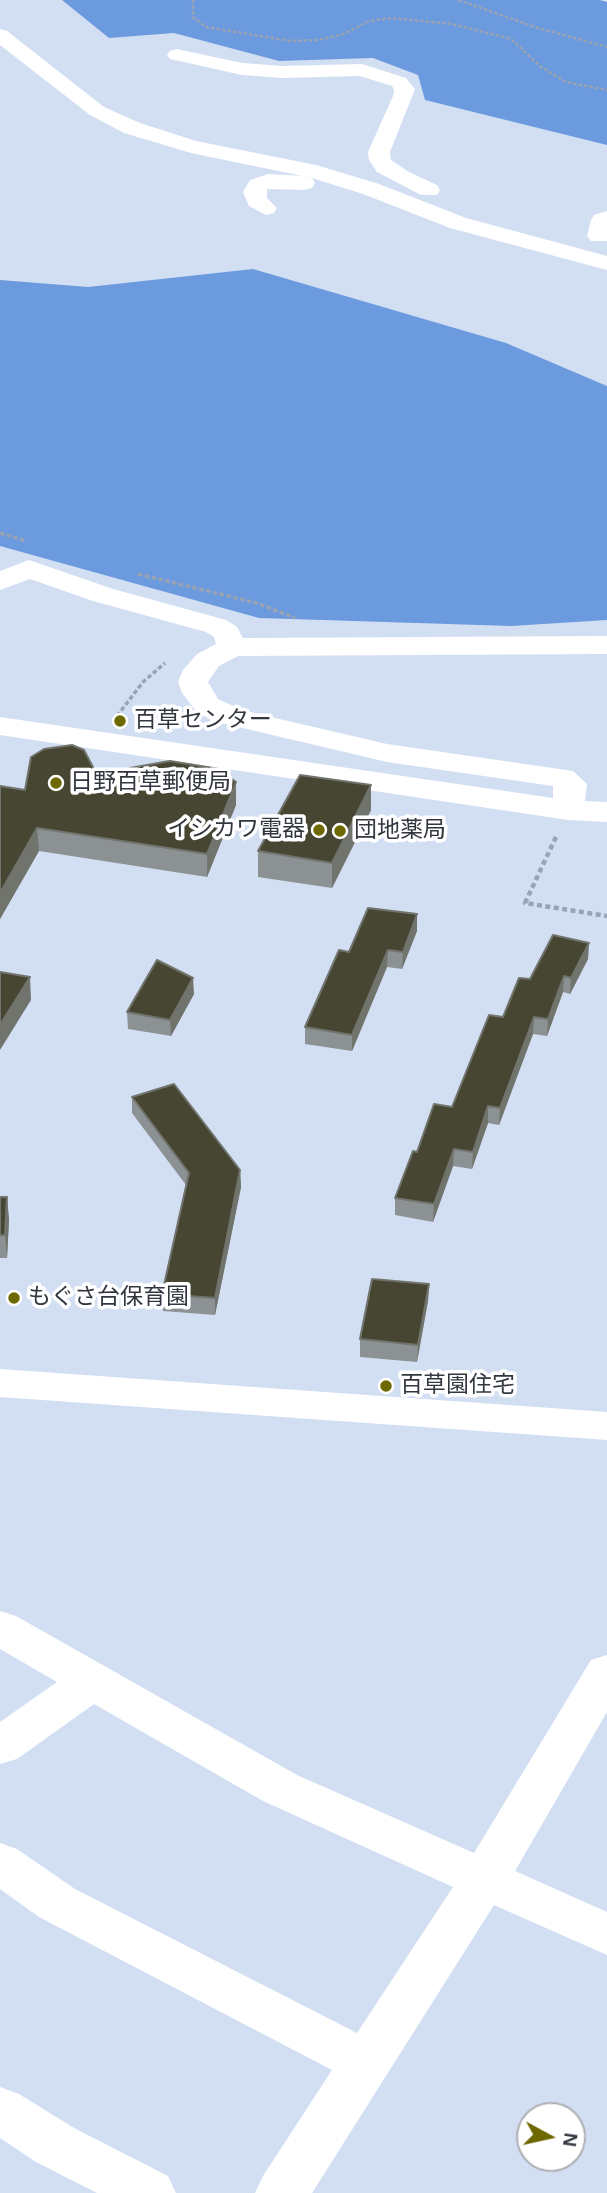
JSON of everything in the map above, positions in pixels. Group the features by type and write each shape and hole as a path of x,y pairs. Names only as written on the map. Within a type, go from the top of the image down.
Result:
{"street":[{"path":"0,35 97,111 132,128 169,141 316,172 458,223 571,242 605,230"},
{"path":"177,54 242,69 282,72 362,70 399,82 405,89 404,96 379,152 380,160 385,167 401,177 455,200"},
{"path":"266,208 257,201 254,192 258,185 268,181 379,193 550,226"},
{"path":"490,213 571,242 607,263"},
{"path":"0,581 29,569 103,595 216,626 227,633 232,648"},
{"path":"562,822 571,784 562,778 387,753 224,714 207,705 197,693 193,682 198,670 208,660 232,648 607,645"},
{"path":"0,726 562,822 607,812"},
{"path":"0,1383 607,1426"},
{"path":"0,1628 280,1788 483,1881 607,1934"},
{"path":"282,2193 483,1881 607,1672"},
{"path":"0,1746 91,1682"},
{"path":"0,1863 57,1903 368,2063"},
{"path":"0,2110 55,2145 149,2193"}],"path":[{"path":"193,0 193,17 206,27 291,41 318,40 344,34 369,21 391,18 452,24 511,39 541,66 566,82 607,90"},
{"path":"457,0 500,16 607,47"},
{"path":"113,723 143,682 174,656"},
{"path":"562,822 525,904 607,916"}],"shaded area":[{"path":"62,0 600,0 607,2 607,145 425,100 418,75 373,58 279,61 174,33 109,38"},
{"path":"253,269 506,343 607,386 607,620 511,626 259,618 0,546 0,280 88,287"}],"building":[{"path":"72,745 84,750 106,792 130,768 170,761 219,769 236,782 207,854 37,828 0,893 0,786 25,790 31,757 44,749"},
{"path":"300,775 371,785 332,863 258,851"},
{"path":"368,908 417,914 403,952 388,950 352,1035 305,1027 339,950 349,952"},
{"path":"553,935 589,943 571,978 564,976 548,1019 534,1017 500,1108 488,1106 473,1152 454,1149 434,1204 395,1198 413,1151 417,1152 434,1104 452,1107 489,1015 503,1017 519,978 530,979"},
{"path":"157,960 193,978 170,1020 127,1012"},
{"path":"0,972 30,977 0,1025"},
{"path":"174,1084 240,1170 215,1298 162,1294 189,1173 132,1097"},
{"path":"0,1197 7,1197 5,1235 0,1235"},
{"path":"372,1279 429,1284 418,1345 360,1339"}],"place":[{"name":"百草センター","path":"120,721"},
{"name":"日野百草郵便局","path":"56,783"},
{"name":"イシカワ電器","path":"319,830"},
{"name":"団地薬局","path":"340,831"},
{"name":"もぐさ台保育園","path":"14,1298"},
{"name":"百草園住宅","path":"386,1386"}]}
